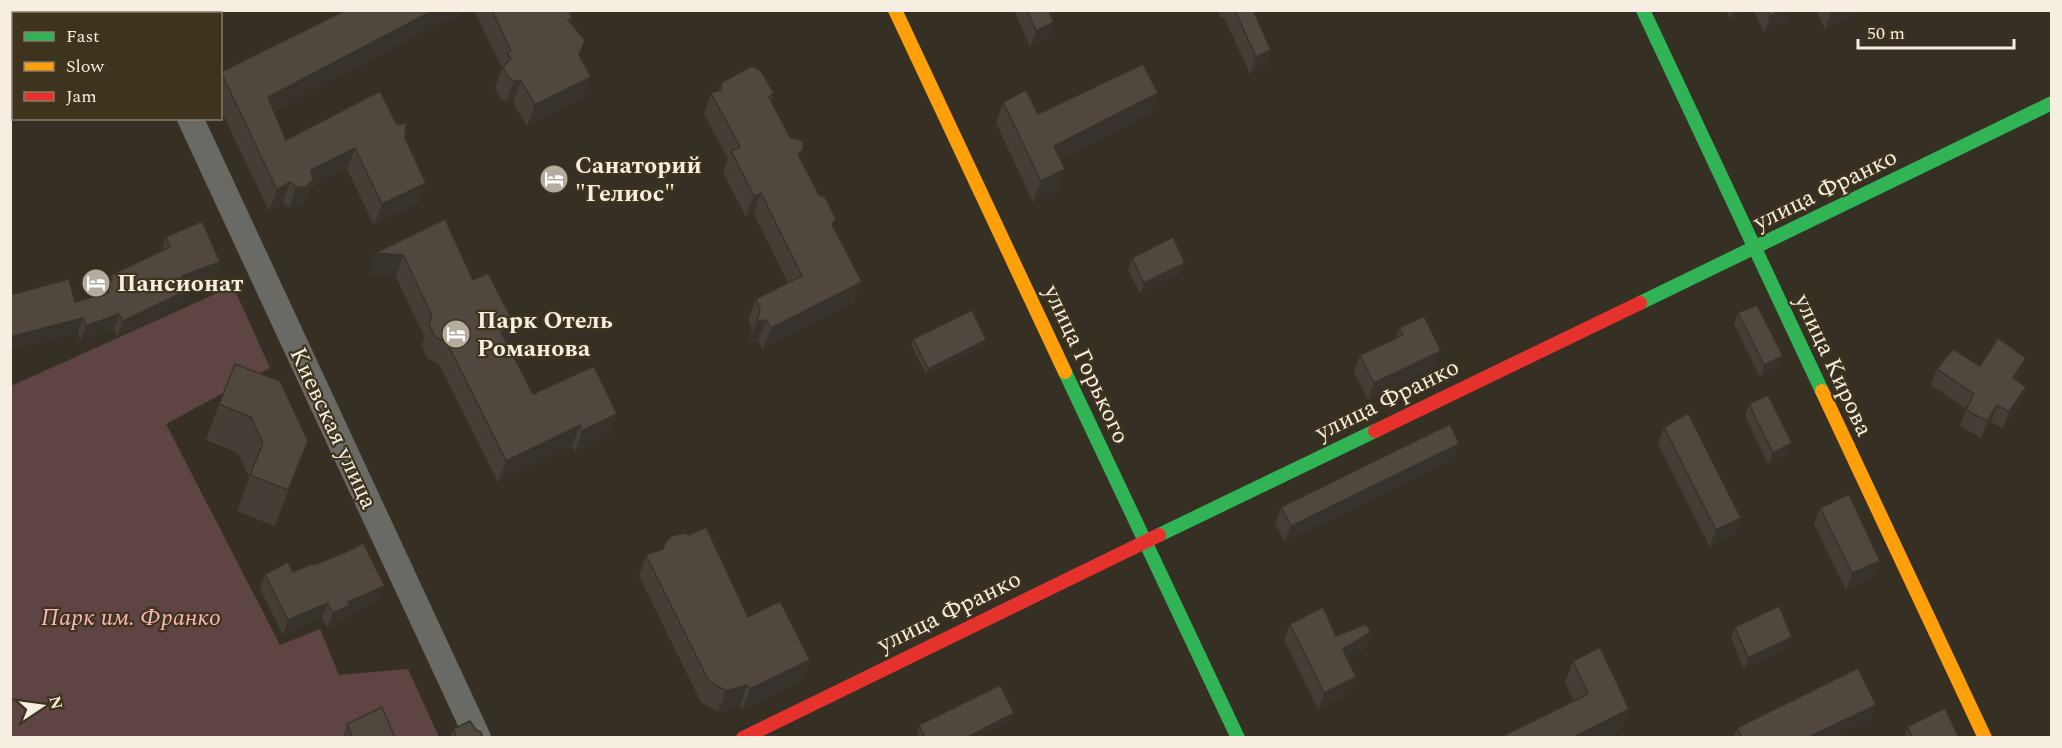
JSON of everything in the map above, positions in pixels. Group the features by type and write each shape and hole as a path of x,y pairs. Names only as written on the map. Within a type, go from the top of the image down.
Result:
{"street":[{"name":"улица Горького","path":"895,10 1238,738"},
{"name":"улица Кирова","path":"1643,10 1986,738"},
{"name":"улица Франко","path":"743,738 1146,540 1755,249 2052,103"},
{"name":"Киевская улица","path":"191,120 478,738"}],"green space":[{"name":"Парк им. Франко","path":"233,286 270,368 166,424 280,645 320,629 339,675 408,669 439,737 11,738 11,386"}],"building":[{"path":"346,10 434,10 268,97 286,140 380,91 397,125 406,123 405,138 426,183 382,204 355,148 311,170 313,180 306,187 296,187 290,182 277,190 222,72"},
{"path":"492,10 568,10 572,18 568,20 585,40 579,55 591,77 535,105 521,81 514,81 507,76 503,67 511,59 507,53 511,51"},
{"path":"1027,10 1051,10 1049,12 1054,22 1036,31"},
{"path":"1235,10 1253,10 1271,50 1256,57"},
{"path":"1767,10 1781,10 1770,16"},
{"path":"1143,64 1158,93 1054,146 1065,169 1041,181 1003,102 1026,90 1038,114"},
{"path":"752,66 761,71 774,93 769,97 790,137 803,141 803,150 798,154 819,195 825,197 836,219 832,224 862,282 771,328 766,320 757,321 760,309 756,299 802,276 761,193 754,196 731,151 740,147 711,93 721,90 721,83"},
{"path":"445,219 473,280 488,273 515,325 501,332 533,394 594,366 617,414 582,431 580,425 506,461 447,343 435,337 429,324 432,315 403,255 375,253"},
{"path":"202,221 220,262 182,276 188,290 123,321 119,314 86,326 83,318 10,337 10,295 69,279 75,302 109,292 104,283 112,280 111,275 170,247 166,237"},
{"path":"1173,237 1185,263 1144,283 1132,258"},
{"path":"1757,305 1783,356 1764,365 1738,313"},
{"path":"972,310 986,340 928,369 913,339"},
{"path":"1424,316 1441,351 1374,383 1360,355 1403,335 1399,328"},
{"path":"1998,338 2026,358 2013,378 2026,387 2009,412 1997,405 1987,421 1966,410 1974,394 1937,369 1953,349 1980,366"},
{"path":"235,364 280,381 308,441 288,490 250,475 263,443 251,417 219,404"},
{"path":"1768,395 1792,443 1773,453 1749,404"},
{"path":"1688,413 1741,518 1716,530 1664,427"},
{"path":"1450,424 1459,444 1291,526 1281,507"},
{"path":"1849,494 1880,561 1852,573 1820,508"},
{"path":"706,527 748,617 780,601 810,660 750,689 747,685 726,691 709,681 646,555 663,549 666,541 672,536 684,533 689,535"},
{"path":"363,543 385,586 348,602 350,605 333,613 328,603 288,620 265,574 288,562 293,572 346,552"},
{"path":"1779,606 1792,637 1748,658 1735,627"},
{"path":"1323,607 1336,636 1366,624 1371,632 1343,649 1356,677 1324,693 1290,624"},
{"path":"1600,647 1629,709 1572,738 1499,738 1588,694 1573,661"},
{"path":"1858,668 1876,705 1811,738 1742,738 1737,728"},
{"path":"1000,685 1014,713 966,738 925,738 919,725"},
{"path":"382,707 395,738 353,738 347,724"},
{"path":"1945,708 1959,738 1913,738 1907,727"},
{"path":"470,721 476,730 481,732 483,738 457,738 453,729"}],"traffic: fast":[{"path":"1643,10 1822,391"},
{"path":"1640,303 2052,103"},
{"path":"1065,372 1238,738"},
{"path":"1159,535 1375,431"}],"traffic: slow":[{"path":"895,10 1065,372"},
{"path":"1822,391 1985,738"}],"traffic: jam":[{"path":"1375,431 1640,303"},
{"path":"743,738 1159,535"}],"place":[{"name":"Санаторий \"Гелиос\"","path":"554,179"},
{"name":"Пансионат","path":"96,283"},
{"name":"Парк Отель Романова","path":"456,334"}]}
